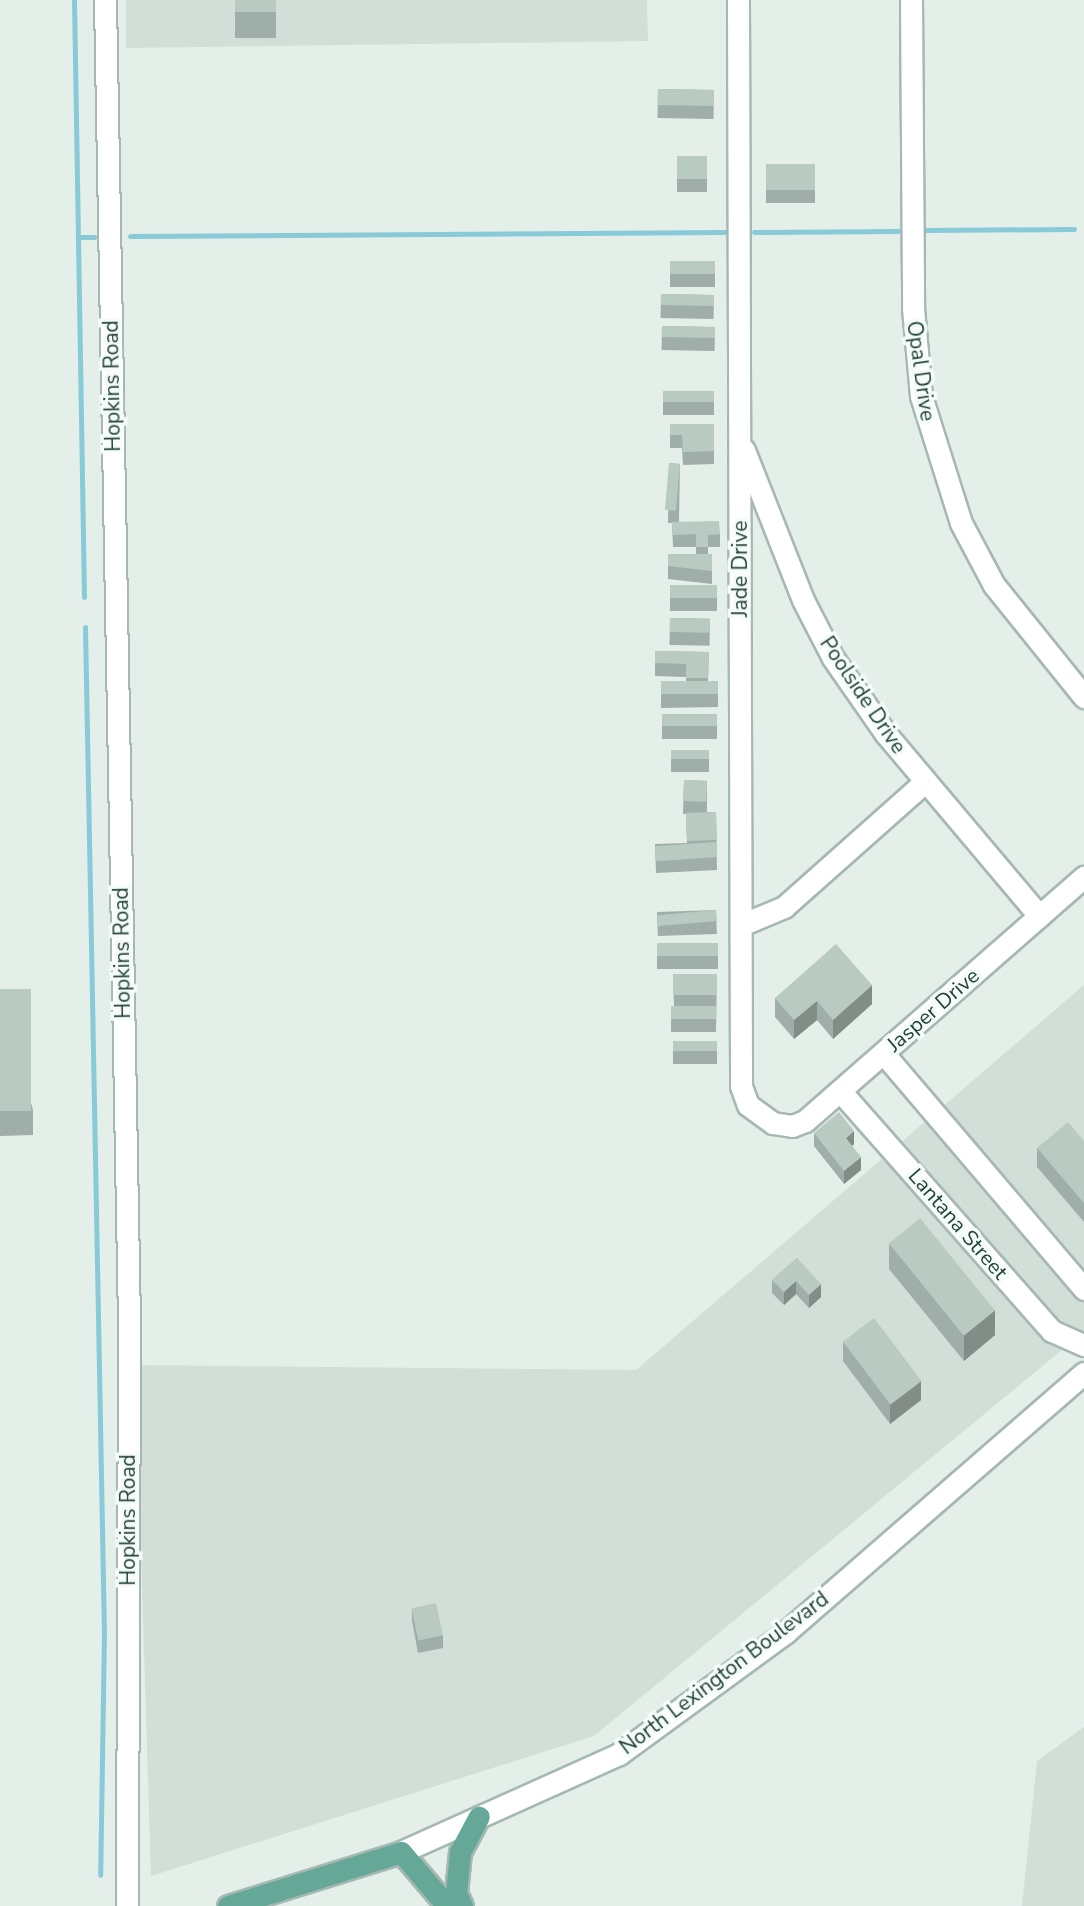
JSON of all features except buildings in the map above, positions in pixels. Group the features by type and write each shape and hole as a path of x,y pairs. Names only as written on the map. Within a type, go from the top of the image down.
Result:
{"main road":[{"path":"462,1906 456,1893 460,1852 480,1817"},
{"path":"401,1852 447,1906"},
{"name":"North Lexington Boulevard","path":"228,1906 401,1852"}],"street":[{"name":"Hopkins Road","path":"105,0 129,1325 127,1906"},
{"name":"Jade Drive","path":"738,0 741,1086 748,1105 773,1123"},
{"name":"Opal Drive","path":"911,0 913,309 921,396 938,461 961,523 994,585 1084,697"},
{"name":"Poolside Drive","path":"740,443 803,600 832,658 925,782 1039,916"},
{"path":"741,925 784,907 925,782"},
{"name":"Jasper Drive","path":"773,1123 792,1126 805,1121 1084,877"},
{"path":"884,1054 1084,1289"},
{"name":"Lantana Street","path":"841,1092 1052,1331 1084,1345"},
{"name":"North Lexington Boulevard","path":"401,1852 619,1754 786,1632 1084,1373"}],"shaded area":[{"path":"126,0 647,0 648,41 126,48"},
{"path":"1084,985 1084,1354 1073,1341 594,1736 151,1876 135,1365 636,1370"},
{"path":"1084,1727 1084,1906 1022,1906 1037,1761"}],"waterway":[{"path":"74,0 84,597"},
{"path":"926,230 1074,229"},
{"path":"754,232 898,231"},
{"path":"130,236 725,232"},
{"path":"78,237 94,237"},
{"path":"85,627 104,1632 100,1875"}]}
